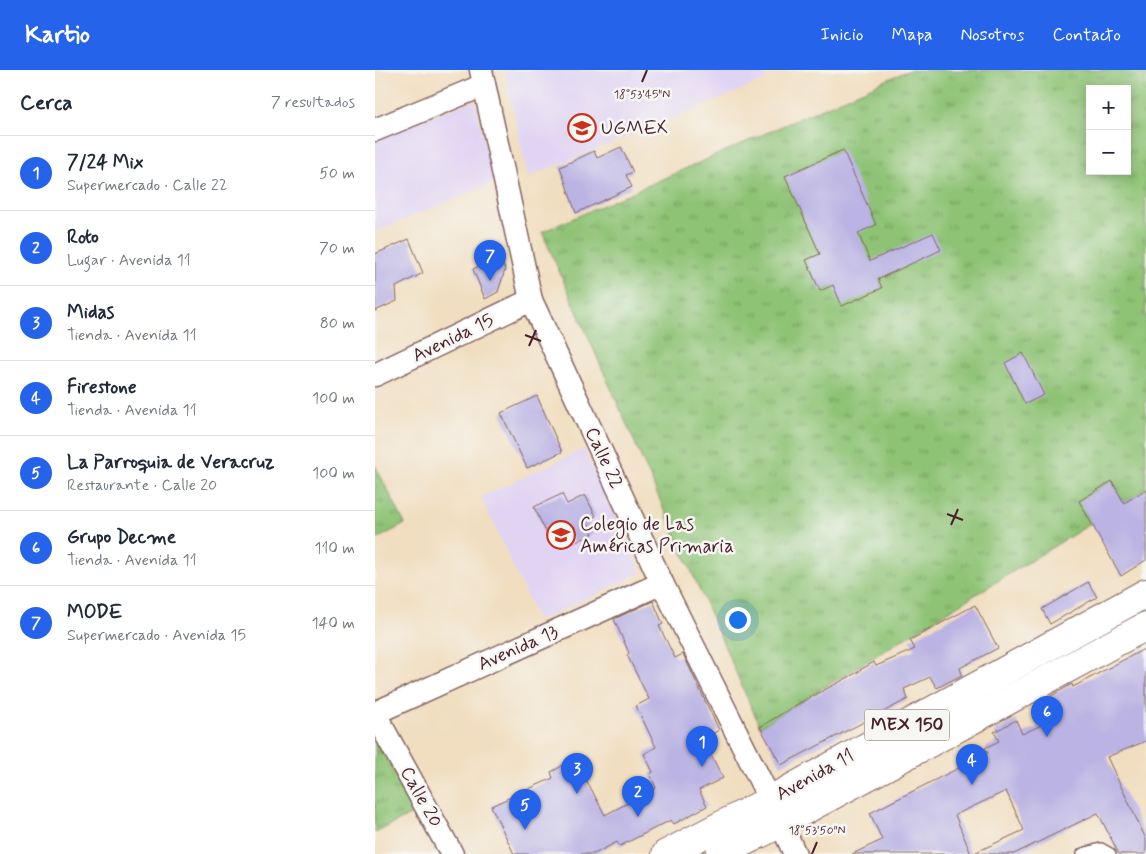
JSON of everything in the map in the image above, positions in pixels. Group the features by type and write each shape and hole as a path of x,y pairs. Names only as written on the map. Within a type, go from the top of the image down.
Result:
{"main road":[{"name":"Avenida 11","path":"720,854 776,812 940,707 1144,600"},
{"name":"Avenida 11","path":"675,852 776,812 951,731 1146,626"},
{"path":"940,707 951,731"}],"street":[{"path":"375,130 482,78"},
{"name":"Calle 22","path":"482,78 531,300 662,583 795,854"},
{"name":"Avenida 15","path":"375,375 531,300"},
{"name":"Avenida 13","path":"375,714 662,583"},
{"name":"Calle 20","path":"375,714 452,854"}],"lane":[{"path":"1083,854 1101,849 1110,854"}],"shaded area":[{"name":"UGMEX","path":"505,70 762,70 766,80 528,177"},
{"path":"475,100 494,182 375,232 375,138"},
{"name":"Colegio de Las Américas Primaria","path":"584,449 641,573 538,621 481,497"}],"green space":[{"path":"909,70 1146,70 1146,489 1124,503 1112,481 1080,501 1092,523 760,727 542,232"},
{"path":"375,465 405,524 375,540"},
{"path":"375,738 416,812 375,833"}],"building":[{"path":"621,147 633,172 626,175 632,187 576,213 560,167 594,151 597,158"},
{"path":"843,150 876,225 858,233 870,261 933,233 941,250 878,279 882,288 842,306 833,285 820,291 806,260 820,254 785,176"},
{"path":"409,239 423,273 396,287 397,301 375,311 375,254"},
{"path":"500,256 505,270 498,292 485,299 473,269"},
{"path":"1023,353 1044,395 1025,404 1005,363"},
{"path":"537,396 562,452 527,468 501,413"},
{"path":"1112,481 1124,503 1146,490 1146,560 1121,576 1079,501"},
{"path":"562,494 567,504 585,495 596,516 587,520 593,534 574,543 568,529 549,539 534,507"},
{"path":"1088,582 1097,597 1050,624 1042,609"},
{"path":"653,601 663,624 659,626 675,658 683,654 719,730 703,739 723,778 699,790 707,806 674,824 671,820 620,846 617,842 594,854 514,854 491,806 553,778 551,772 575,759 605,815 656,788 650,774 653,772 644,754 656,747 636,706 649,699 627,655 629,653 614,619"},
{"path":"975,605 998,648 960,668 962,675 937,688 930,677 904,689 908,699 781,765 760,727 874,662 876,666 915,649 910,640"},
{"path":"1146,648 1146,741 1107,757 1146,839 1146,854 1119,854 1098,813 1014,854 972,854 1024,830 1006,791 955,815 971,854 852,854 882,840 870,813 988,753 985,748 999,741 994,732 1016,720 1022,734 1055,719 1046,699 1072,684 1073,687"}],"place":[{"name":"UGMEX","path":"582,128"},
{"name":"MODE","path":"490,281"},
{"name":"Colegio de Las Américas Primaria","path":"561,535"},
{"name":"Grupo Decme","path":"1047,737"},
{"name":"7/24 Mix","path":"702,767"},
{"name":"Firestone","path":"972,785"},
{"name":"Midas","path":"577,794"},
{"name":"Roto","path":"638,817"},
{"name":"La Parroquia de Veracruz","path":"525,830"}]}
